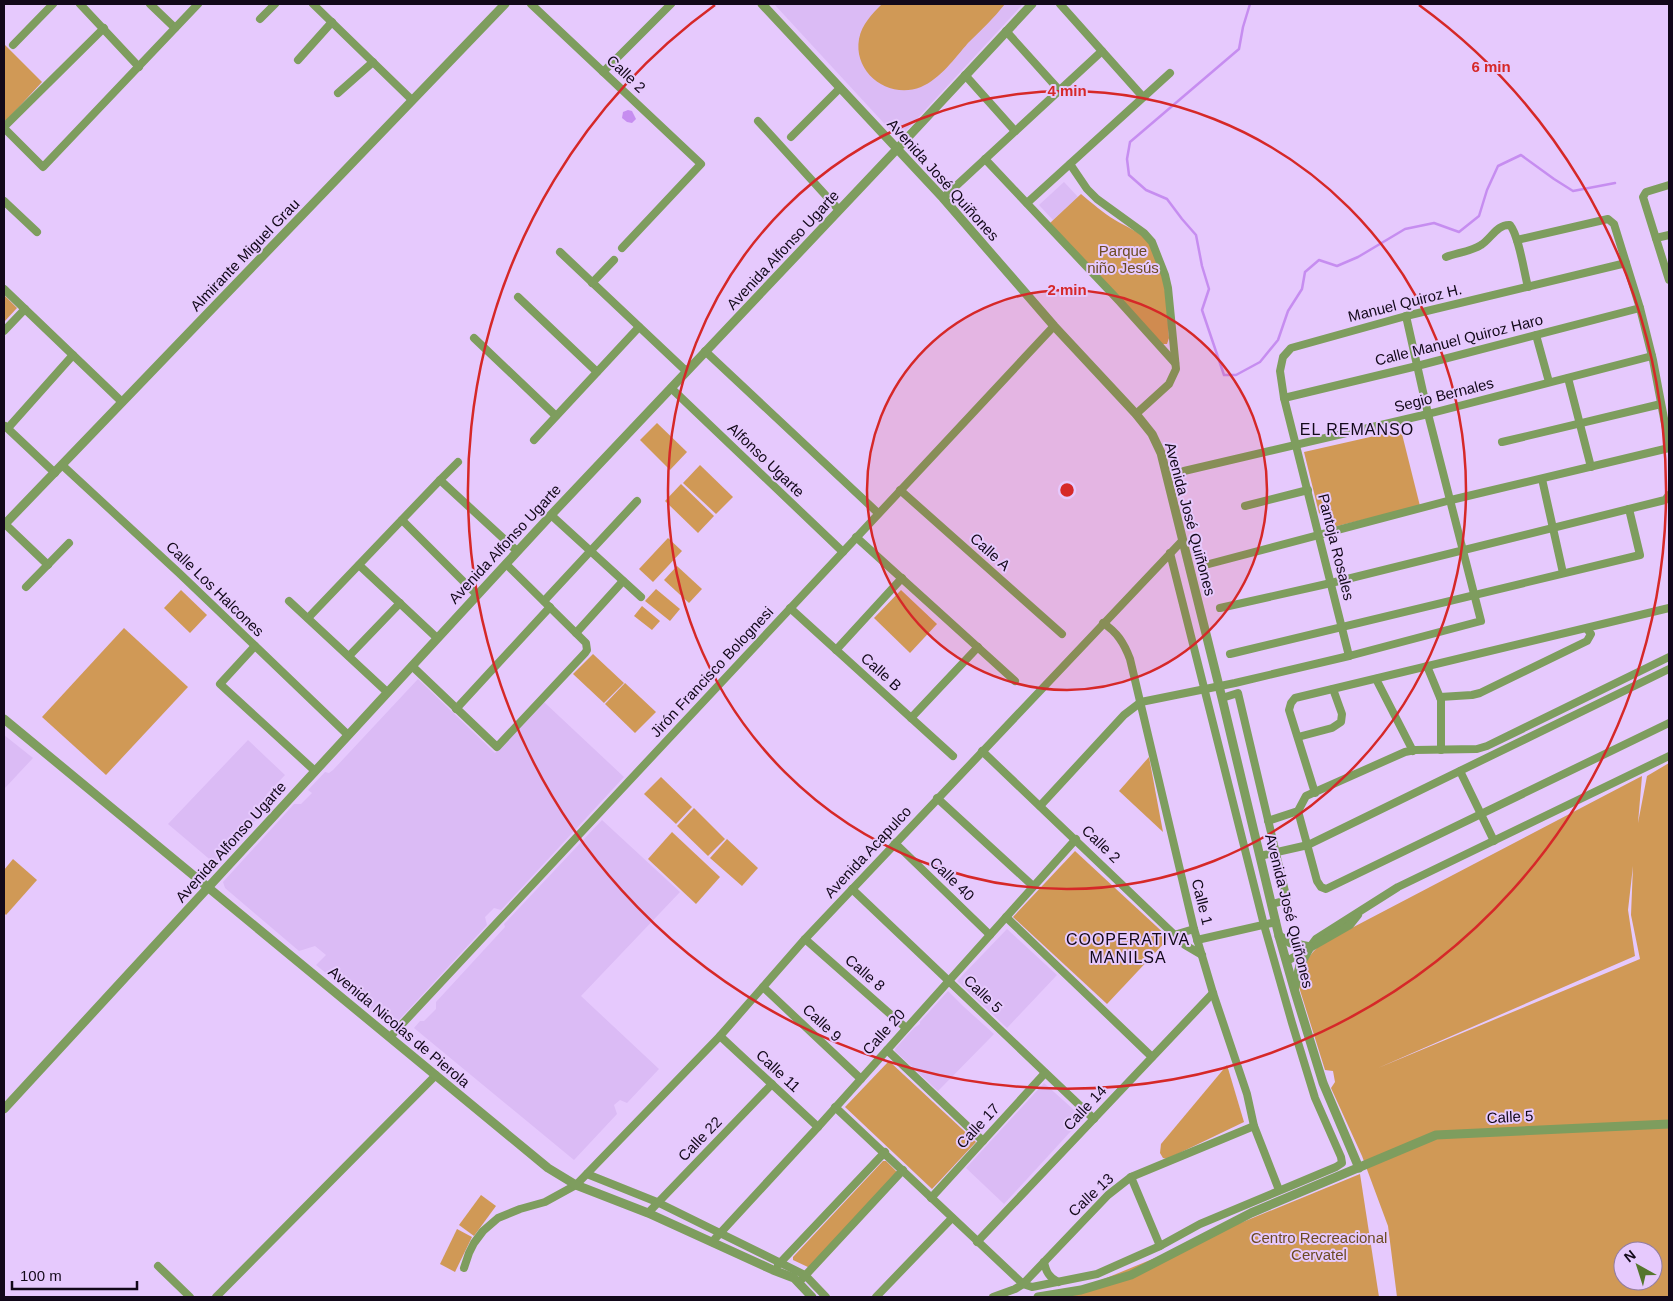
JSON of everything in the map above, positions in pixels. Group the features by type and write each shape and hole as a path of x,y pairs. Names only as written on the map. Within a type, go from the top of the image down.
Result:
{"street":[{"path":"13,45 54,4"},
{"path":"80,4 139,67"},
{"path":"150,4 175,28"},
{"path":"104,28 4,128 44,167 198,4"},
{"path":"260,19 275,4"},
{"path":"313,4 412,100"},
{"name":"Almirante Miguel Grau","path":"4,525 505,4"},
{"name":"Calle 2","path":"531,4 701,164 622,248"},
{"path":"603,72 671,4"},
{"name":"Avenida José Quiñones","path":"762,4 943,198 1054,326 1136,414 1152,434 1161,454 1279,936 1323,1083 1359,1168"},
{"name":"Avenida Alfonso Ugarte","path":"4,1108 551,515 1032,4"},
{"path":"1060,4 1143,97"},
{"path":"298,60 332,22"},
{"path":"1006,31 1060,90"},
{"path":"943,198 1102,51"},
{"path":"338,94 373,62"},
{"path":"1027,203 1170,73"},
{"path":"965,75 1015,131"},
{"path":"791,137 840,88"},
{"path":"758,121 840,210"},
{"path":"985,159 1175,363"},
{"path":"1070,164 1096,199 1135,225 1152,242 1168,288 1175,363 1173,378 1136,414"},
{"path":"1669,185 1646,192 1643,197 1669,280"},
{"path":"4,201 37,232"},
{"path":"1209,564 1451,500 1591,467 1669,446 1652,356 1640,308 1614,224 1608,218 1517,240"},
{"path":"1446,257 1481,245 1496,231 1506,225 1510,225 1517,240 1528,287"},
{"path":"1656,238 1669,235"},
{"path":"560,252 686,371"},
{"path":"592,283 614,260"},
{"name":"Manuel Quiroz H.","path":"1297,445 1284,398 1280,371 1283,357 1291,348 1406,316 1626,263"},
{"path":"4,289 122,402"},
{"path":"518,297 597,372"},
{"name":"Calle Manuel Quiroz Haro","path":"1284,398 1417,366 1640,308"},
{"path":"4,331 24,309"},
{"path":"1040,806 1124,715 1141,702 1349,656 1481,621 1428,414 1406,316"},
{"name":"Jirón Francisco Bolognesi","path":"390,1037 1054,326"},
{"path":"534,440 639,327"},
{"path":"1536,335 1550,382"},
{"path":"474,338 556,416"},
{"path":"706,351 878,513"},
{"path":"55,473 6,426 73,355"},
{"name":"Segio Bernales","path":"1184,471 1428,414 1652,356"},
{"path":"1568,378 1591,467"},
{"name":"Alfonso Ugarte","path":"671,388 843,552"},
{"path":"1502,442 1661,404"},
{"name":"Pantoja Rosales","path":"1297,445 1349,656"},
{"path":"308,618 458,462"},
{"name":"Calle Los Halcones","path":"62,465 179,573 348,735"},
{"path":"1542,479 1563,573"},
{"path":"440,480 518,551"},
{"name":"Calle A","path":"900,490 1062,634"},
{"path":"1245,506 1308,490"},
{"path":"1220,608 1331,583 1667,497"},
{"path":"544,601 637,501"},
{"path":"1230,654 1640,555 1629,508"},
{"path":"551,515 641,597"},
{"path":"402,520 477,595"},
{"path":"4,525 48,565"},
{"path":"856,537 1015,681"},
{"name":"Avenida Acapulco","path":"464,1268 474,1243 483,1231 498,1218 545,1202 576,1185 720,1036 805,939 1182,541"},
{"path":"26,586 69,543"},
{"path":"835,1107 885,1152 1022,1284 1032,1287 1097,1274 1160,1246 1200,1224 1336,1168 1340,1164 1342,1160 1311,1087 1264,925 1170,553"},
{"path":"412,666 497,748 585,653 586,643 506,564"},
{"path":"359,565 437,638"},
{"path":"836,650 902,578"},
{"path":"576,633 623,581"},
{"path":"289,601 387,692"},
{"path":"348,656 400,603"},
{"path":"456,709 550,608"},
{"name":"Calle B","path":"790,608 954,756"},
{"path":"1315,792 1289,710 1292,700 1669,608"},
{"name":"Calle 1","path":"1103,623 1112,628 1121,638 1130,659 1197,940 1247,1094 1254,1126 1279,1190"},
{"path":"1440,697 1480,693 1587,641 1591,634 1587,629"},
{"path":"256,646 220,684 315,771"},
{"path":"911,718 978,647"},
{"path":"1268,821 1298,811 1306,796 1413,750 1477,749 1487,746 1669,656"},
{"path":"1427,666 1440,697 1441,750"},
{"path":"1260,856 1308,845 1669,669"},
{"path":"1376,679 1413,750"},
{"path":"1298,738 1332,728 1341,722 1342,714 1333,689"},
{"path":"1222,698 1238,692 1287,900 1272,904"},
{"name":"Avenida Nicolas de Pierola","path":"4,719 548,1168 576,1185 648,1213 773,1270 802,1279 812,1297"},
{"path":"1298,811 1317,881 1321,887 1326,889 1669,723"},
{"name":"Calle 2","path":"982,752 1076,839 1174,935 1185,945 1202,955"},
{"path":"1287,961 1350,925 1362,909 1398,887 1669,756"},
{"path":"1460,771 1494,841"},
{"path":"937,798 1033,886"},
{"path":"1249,811 1265,808"},
{"name":"Calle 20","path":"712,1242 1076,839"},
{"name":"Calle 40","path":"895,843 990,935"},
{"name":"Calle 5","path":"852,889 1094,1119"},
{"path":"1006,917 1152,1057"},
{"path":"1197,940 1276,922"},
{"path":"1174,935 1194,929"},
{"path":"1279,936 1291,942 1310,947"},
{"name":"Calle 8","path":"805,939 906,1028"},
{"path":"1295,992 1297,973 1310,947"},
{"name":"Calle 9","path":"763,987 861,1079"},
{"name":"Calle 14","path":"977,1242 1213,993"},
{"name":"Calle 11","path":"720,1036 818,1126"},
{"path":"887,1050 983,1141"},
{"name":"Calle 17","path":"931,1198 1045,1073"},
{"path":"216,1297 436,1074"},
{"name":"Calle 22","path":"648,1213 772,1084"},
{"name":"Calle 5","path":"1038,1297 1108,1284 1131,1275 1251,1213 1436,1136 1669,1124"},
{"name":"Calle 13","path":"993,1297 1022,1284 1108,1195 1131,1177 1254,1126"},
{"path":"773,1270 885,1152"},
{"path":"802,1279 903,1170"},
{"path":"586,1174 657,1202 780,1263 826,1297"},
{"path":"1131,1177 1160,1246"},
{"path":"876,1297 952,1218"},
{"path":"1044,1262 1046,1273 1050,1278 1058,1282"},
{"path":"158,1266 190,1297"}],"shaded area":[{"path":"774,4 1023,4 904,133 892,132"},
{"path":"632,111 636,119 632,123 622,118 623,112"},
{"path":"1064,182 1078,197 1053,220 1039,205"},
{"path":"418,679 495,753 544,702 624,777 501,910 494,908 485,917 487,925 399,1020 385,1021 316,965 326,955 315,946 299,951 225,888 223,882 294,804 301,804 312,793 308,790 325,772 329,773 333,770"},
{"path":"4,735 33,758 4,789"},
{"path":"248,740 285,775 266,795 272,802 218,862 214,863 168,824"},
{"path":"602,820 680,892 581,996 659,1069 627,1103 620,1100 614,1105 617,1114 574,1160 414,1028 436,1009 436,1002 505,927 504,924"},
{"path":"1007,929 1057,975 1007,1028 957,981"},
{"path":"948,991 994,1034 938,1091 895,1049 920,1024"},
{"path":"1044,1083 1083,1118 1004,1204 966,1168"}],"green space":[{"path":"882,4 1005,4 935,79 921,87 897,90 876,81 868,73 862,63 859,51 859,39 862,29"},
{"path":"4,44 42,82 6,121 4,119"},
{"name":"Parque niño Jesús","path":"1081,194 1111,217 1140,234 1153,251 1162,275 1164,288 1169,338 1167,344 1161,344 1050,223"},
{"path":"4,295 17,308 4,322"},
{"path":"657,423 687,452 670,470 640,440"},
{"path":"1401,430 1420,506 1329,528 1325,518 1319,513 1304,452"},
{"path":"700,465 733,497 716,514 683,483"},
{"path":"681,484 714,516 698,533 665,501"},
{"path":"668,538 682,551 653,582 639,569"},
{"path":"677,566 702,589 689,603 664,580"},
{"path":"656,589 680,609 670,621 645,601"},
{"path":"181,590 207,615 190,633 164,608"},
{"path":"901,590 937,624 910,653 874,618"},
{"path":"642,606 660,621 652,630 634,616"},
{"path":"124,628 188,687 106,775 42,717"},
{"path":"593,654 624,683 604,703 573,674"},
{"path":"625,683 656,712 635,733 605,704"},
{"path":"1149,757 1163,832 1119,791"},
{"path":"1669,763 1669,1297 1397,1297 1388,1226 1362,1156 1331,1088 1335,1082 1333,1071 1325,1070 1299,987 1301,974 1306,962 1323,943 1642,776 1638,823 1647,776","holes":["1633,866 1631,915 1640,959 1378,1068 1635,956 1628,910"]},
{"path":"661,777 692,807 676,824 644,794"},
{"path":"694,808 725,839 708,856 677,826"},
{"path":"672,832 720,877 696,904 648,859"},
{"path":"727,839 758,868 742,886 710,858"},
{"path":"1075,851 1169,938 1107,1004 1013,917"},
{"path":"13,859 37,880 6,915 4,913 4,870"},
{"path":"889,1061 976,1142 932,1189 845,1107"},
{"path":"1227,1065 1244,1122 1167,1159 1163,1158 1160,1153 1161,1144"},
{"path":"883,1161 886,1161 898,1173 810,1268 793,1260 793,1257"},
{"name":"Centro Recreacional Cervatel","path":"1360,1174 1379,1297 1060,1297"},
{"path":"481,1195 496,1206 474,1236 459,1225"},
{"path":"457,1229 472,1237 455,1272 440,1264"}],"waterway":[{"path":"1250,4 1239,49 1130,142 1127,159 1129,175 1146,190 1167,199 1196,235 1209,289 1202,310 1224,375 1236,375 1260,362 1278,340 1288,311 1302,289 1305,272 1319,260 1337,266 1358,257 1405,229 1434,223 1459,232 1479,216 1487,190 1498,166 1521,155 1573,191 1615,183"}],"district":[{"name":"EL REMANSO","path":"1357,429"},
{"name":"COOPERATIVA MANILSA","path":"1128,948"}]}
